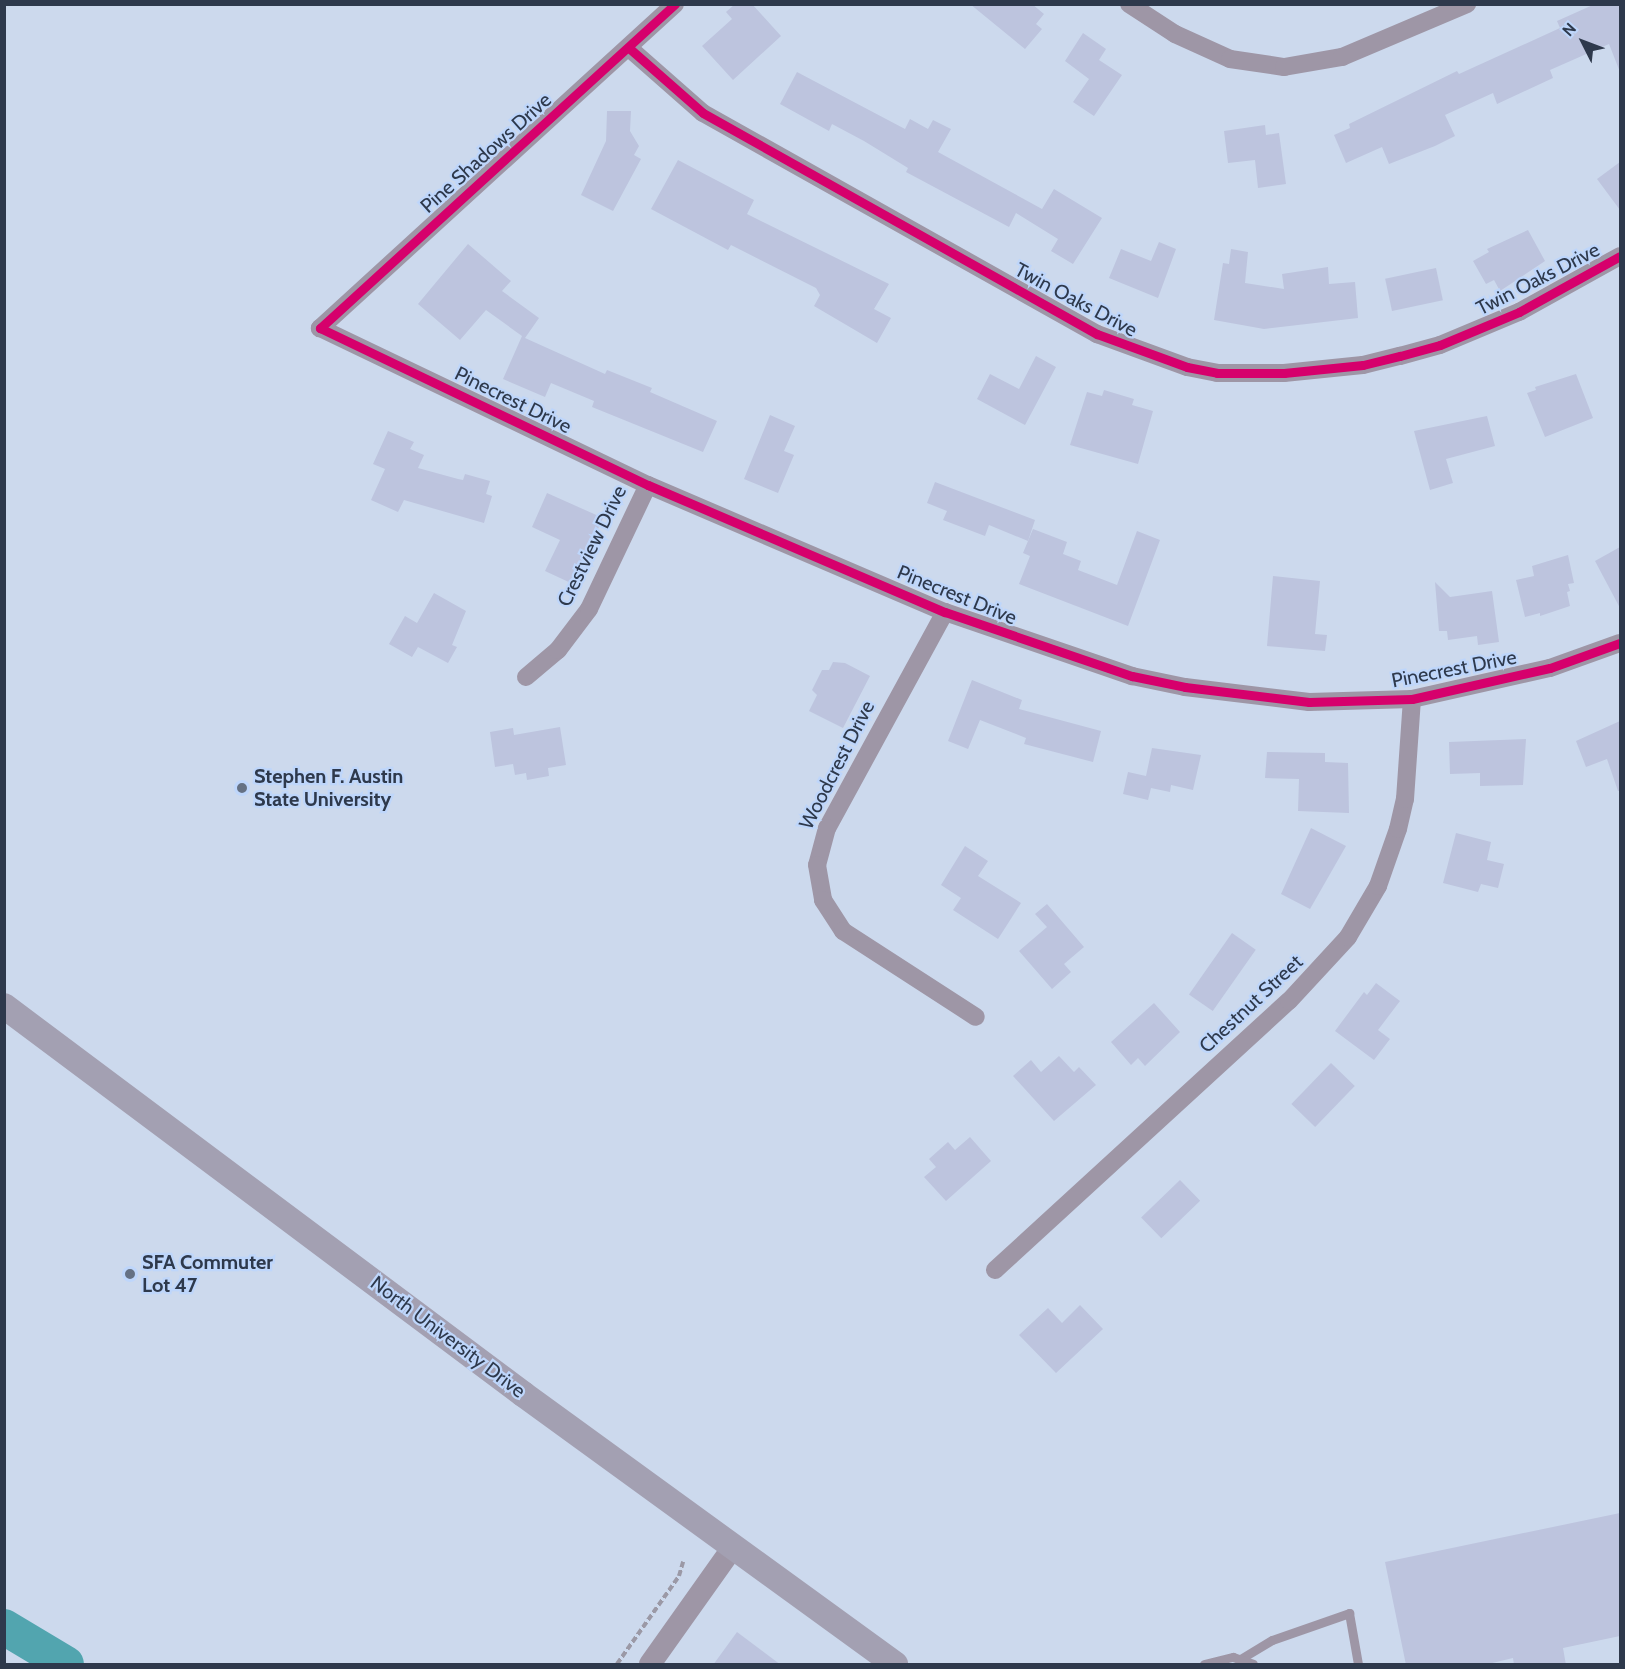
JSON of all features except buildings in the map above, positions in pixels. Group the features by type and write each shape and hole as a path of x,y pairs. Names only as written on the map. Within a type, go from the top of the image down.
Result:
{"main road":[{"name":"North University Drive","path":"4,1006 895,1665"}],"street":[{"name":"Pine Shadows Drive","path":"320,328 675,4"},
{"path":"1129,4 1175,34 1230,59 1284,67 1342,57 1467,4"},
{"name":"Twin Oaks Drive","path":"629,48 703,113 1097,334 1187,367 1217,373 1284,373 1363,365 1400,356 1440,345 1519,312 1620,256"},
{"name":"Pinecrest Drive","path":"320,328 648,485 945,612 1102,667 1185,687 1309,702 1412,699 1550,668 1620,643"},
{"name":"Crestview Drive","path":"526,677 558,650 590,609 648,485"},
{"name":"Woodcrest Drive","path":"945,612 827,828 817,865 823,900 843,931 976,1017"},
{"name":"Chestnut Street","path":"995,1270 1289,1001 1348,937 1378,886 1398,829 1405,799 1412,699"},
{"path":"650,1665 733,1547"}],"lane":[{"path":"1204,1665 1242,1658 1272,1640 1348,1613 1358,1665"},
{"path":"1242,1658 1253,1665"}],"path":[{"path":"616,1665 679,1576 683,1562"}],"waterway":[{"path":"4,1627 66,1664"}],"cycle path":[{"path":"675,4 320,328 648,485 945,612 1132,676 1185,687 1309,702 1412,699 1550,668 1620,643"},
{"path":"629,48 703,113 1097,334 1187,367 1217,373 1284,373 1363,365 1400,356 1440,345 1519,312 1620,256"}],"place":[{"name":"Stephen F. Austin State University","path":"242,788"},
{"name":"SFA Commuter Lot 47","path":"130,1274"}]}
